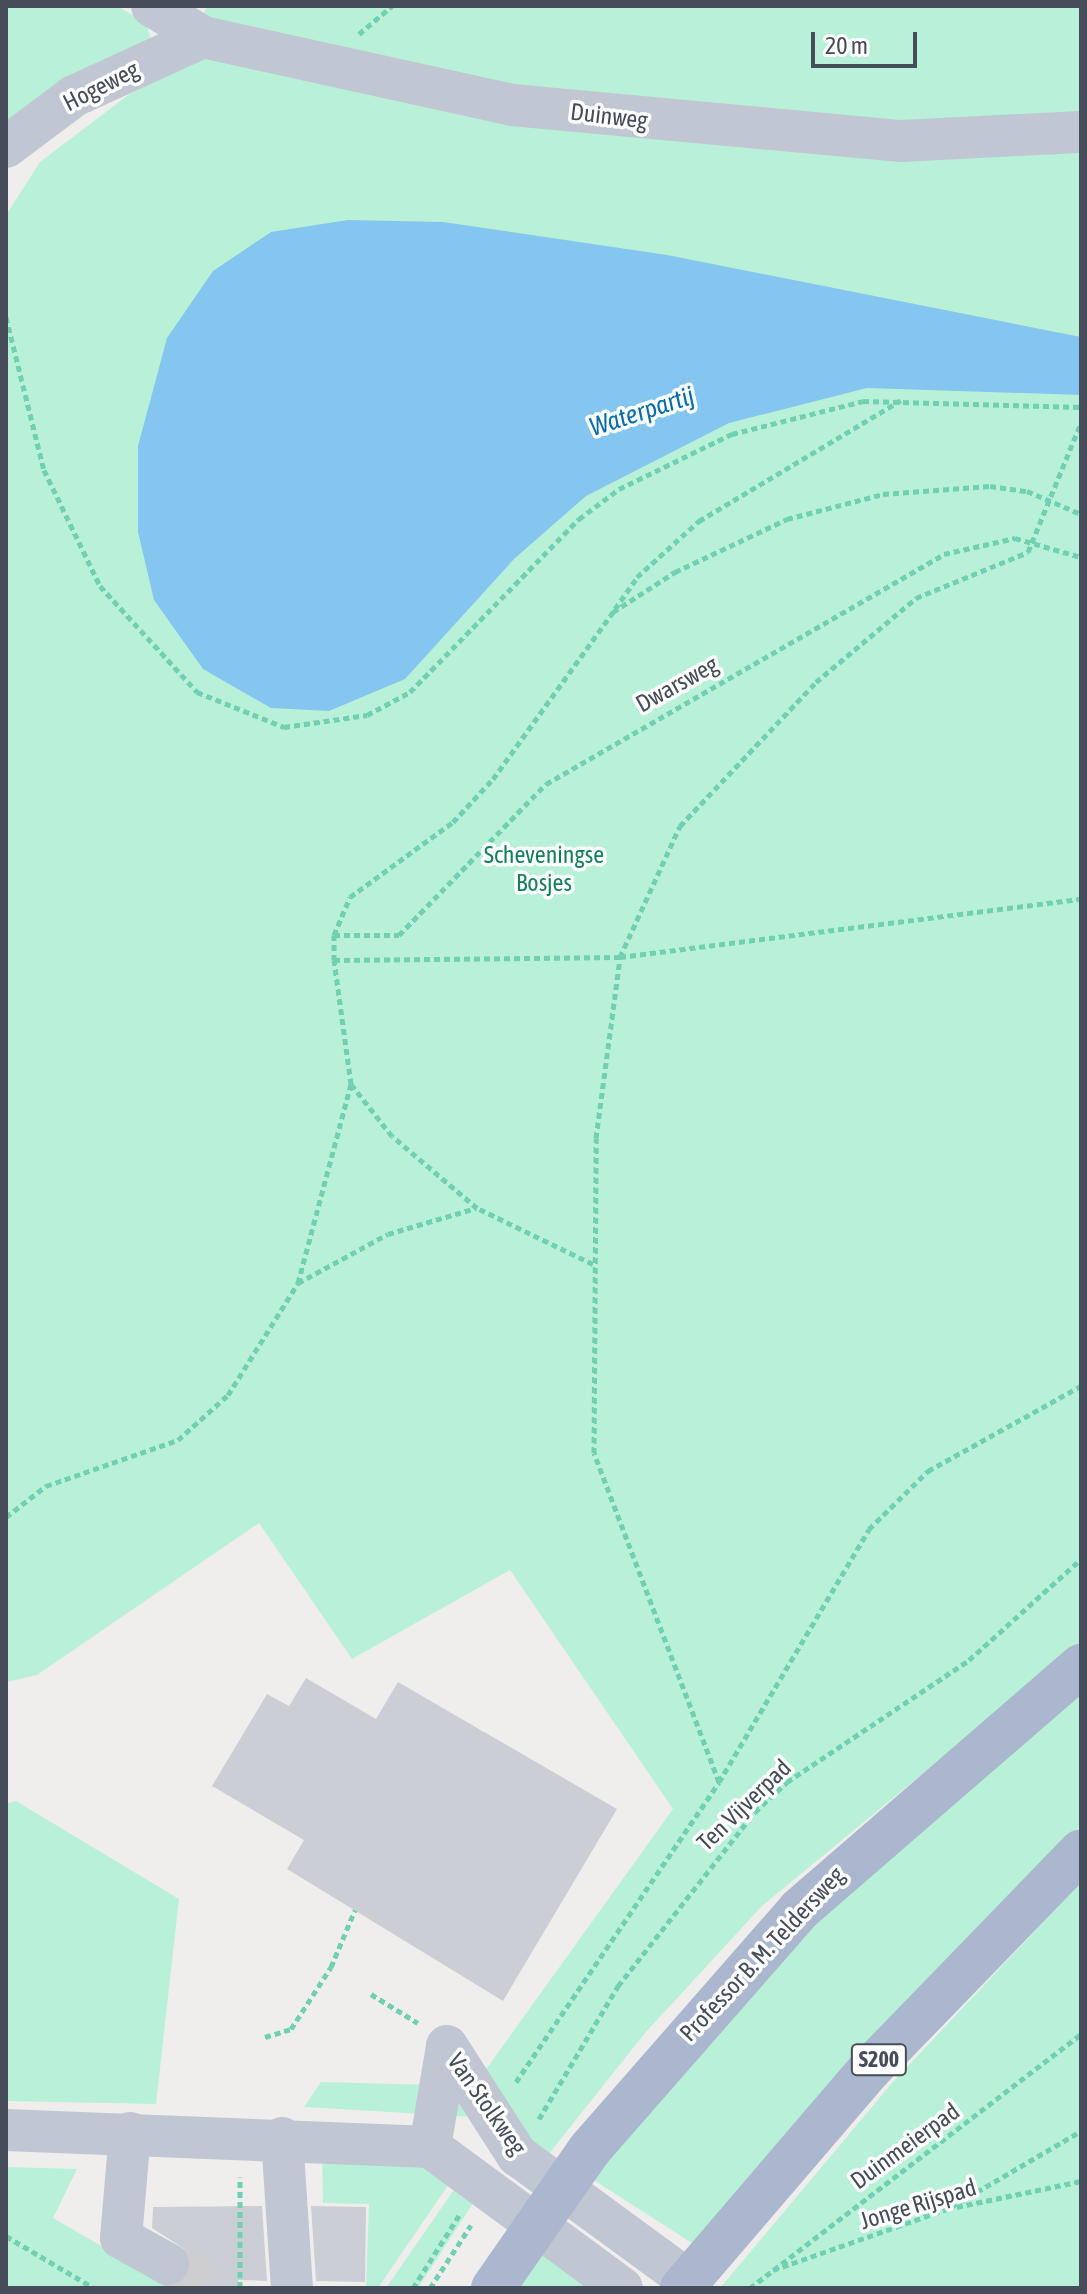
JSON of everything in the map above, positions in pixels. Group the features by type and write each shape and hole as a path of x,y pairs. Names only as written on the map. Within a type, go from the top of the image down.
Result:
{"main road":[{"name":"Professor B. M. Teldersweg","path":"493,2288 536,2225 691,2027 799,1910 1081,1666"},
{"name":"S200","path":"685,2284 870,2069 1081,1851"}],"street":[{"name":"Duinweg","path":"152,6 203,37 512,105 648,121 901,141 1081,132"},
{"name":"Hogeweg","path":"6,147 74,96 203,37"},
{"name":"Van Stolkweg","path":"622,2288 430,2147 447,2046 517,2155 685,2284"},
{"path":"6,2130 238,2136 430,2147"},
{"path":"130,2133 121,2238 168,2264"},
{"path":"282,2138 292,2288"}],"path":[{"path":"6,317 44,470 100,586 197,692 284,727 367,715 410,692 551,545 619,489 777,419 902,400 1081,407"},
{"path":"6,1517 46,1486 178,1440 209,1417 298,1283 351,1084 334,960 334,935 350,897 430,842 493,779 637,577 699,521 902,400"},
{"path":"719,1782 594,1453 593,1264 599,1110 620,957 658,862 740,758 890,615 943,584 1015,560 1035,539 1055,501 1081,423"},
{"path":"613,612 719,549 833,505 952,486 1055,501 1081,514"},
{"name":"Dwarsweg","path":"334,935 399,935 416,924 516,810 628,732 944,554 995,539 1035,539 1081,557"},
{"path":"334,960 620,957 1081,899"},
{"path":"351,1084 392,1136 477,1208 593,1264"},
{"path":"298,1283 388,1234 477,1208"},
{"path":"511,2091 565,2000 719,1782 832,1585 886,1509 928,1471 1081,1386"},
{"name":"Ten Vijverpad","path":"517,2155 618,1986 755,1812 787,1782 969,1660 1081,1559"},
{"path":"265,2037 291,2029 331,1967 355,1910"},
{"name":"Duinmeierpad","path":"750,2288 1081,2034"},
{"path":"947,2209 1081,2131"},
{"path":"238,2136 240,2288"},
{"name":"Jonge Rijspad","path":"768,2272 947,2209 1081,2181"},
{"path":"6,2236 94,2288"}],"green space":[{"path":"6,6 117,6 146,23 151,39 6,130"},
{"name":"Scheveningse Bosjes","path":"207,6 1081,6 1081,1643 762,1906 645,2033 548,2155 492,2118 304,2107 321,2082 474,2086 673,1809 510,1570 352,1659 259,1523 37,1675 6,1682 6,215 40,162 189,49"},
{"path":"1081,1693 1081,1825 695,2245 592,2179 834,1901"},
{"path":"16,1801 179,1899 156,2104 6,2101 6,1804"},
{"path":"1081,1882 1081,2288 720,2288 892,2083"},
{"path":"322,2151 427,2156 455,2175 378,2288 366,2288 369,2204 323,2203"},
{"path":"6,2167 77,2169 53,2218 174,2288 6,2288"},
{"path":"462,2178 481,2191 418,2288 386,2288"},
{"path":"542,2251 598,2288 514,2288"}],"water":[{"name":"Waterpartij","path":"348,220 443,222 667,255 1081,337 1081,395 867,388 729,423 586,496 514,559 405,679 329,711 271,708 203,669 154,600 138,532 138,446 167,338 213,271 271,232"}],"building":[{"path":"306,1678 376,1719 398,1682 617,1809 503,2001 287,1869 304,1840 212,1786 267,1694 289,1706"},
{"path":"262,2206 267,2281 238,2280 239,2288 178,2285 189,2275 189,2252 152,2228 153,2207"},
{"path":"311,2206 366,2207 365,2282 316,2281"}],"tunnel":[{"path":"168,2264 209,2288"}]}
